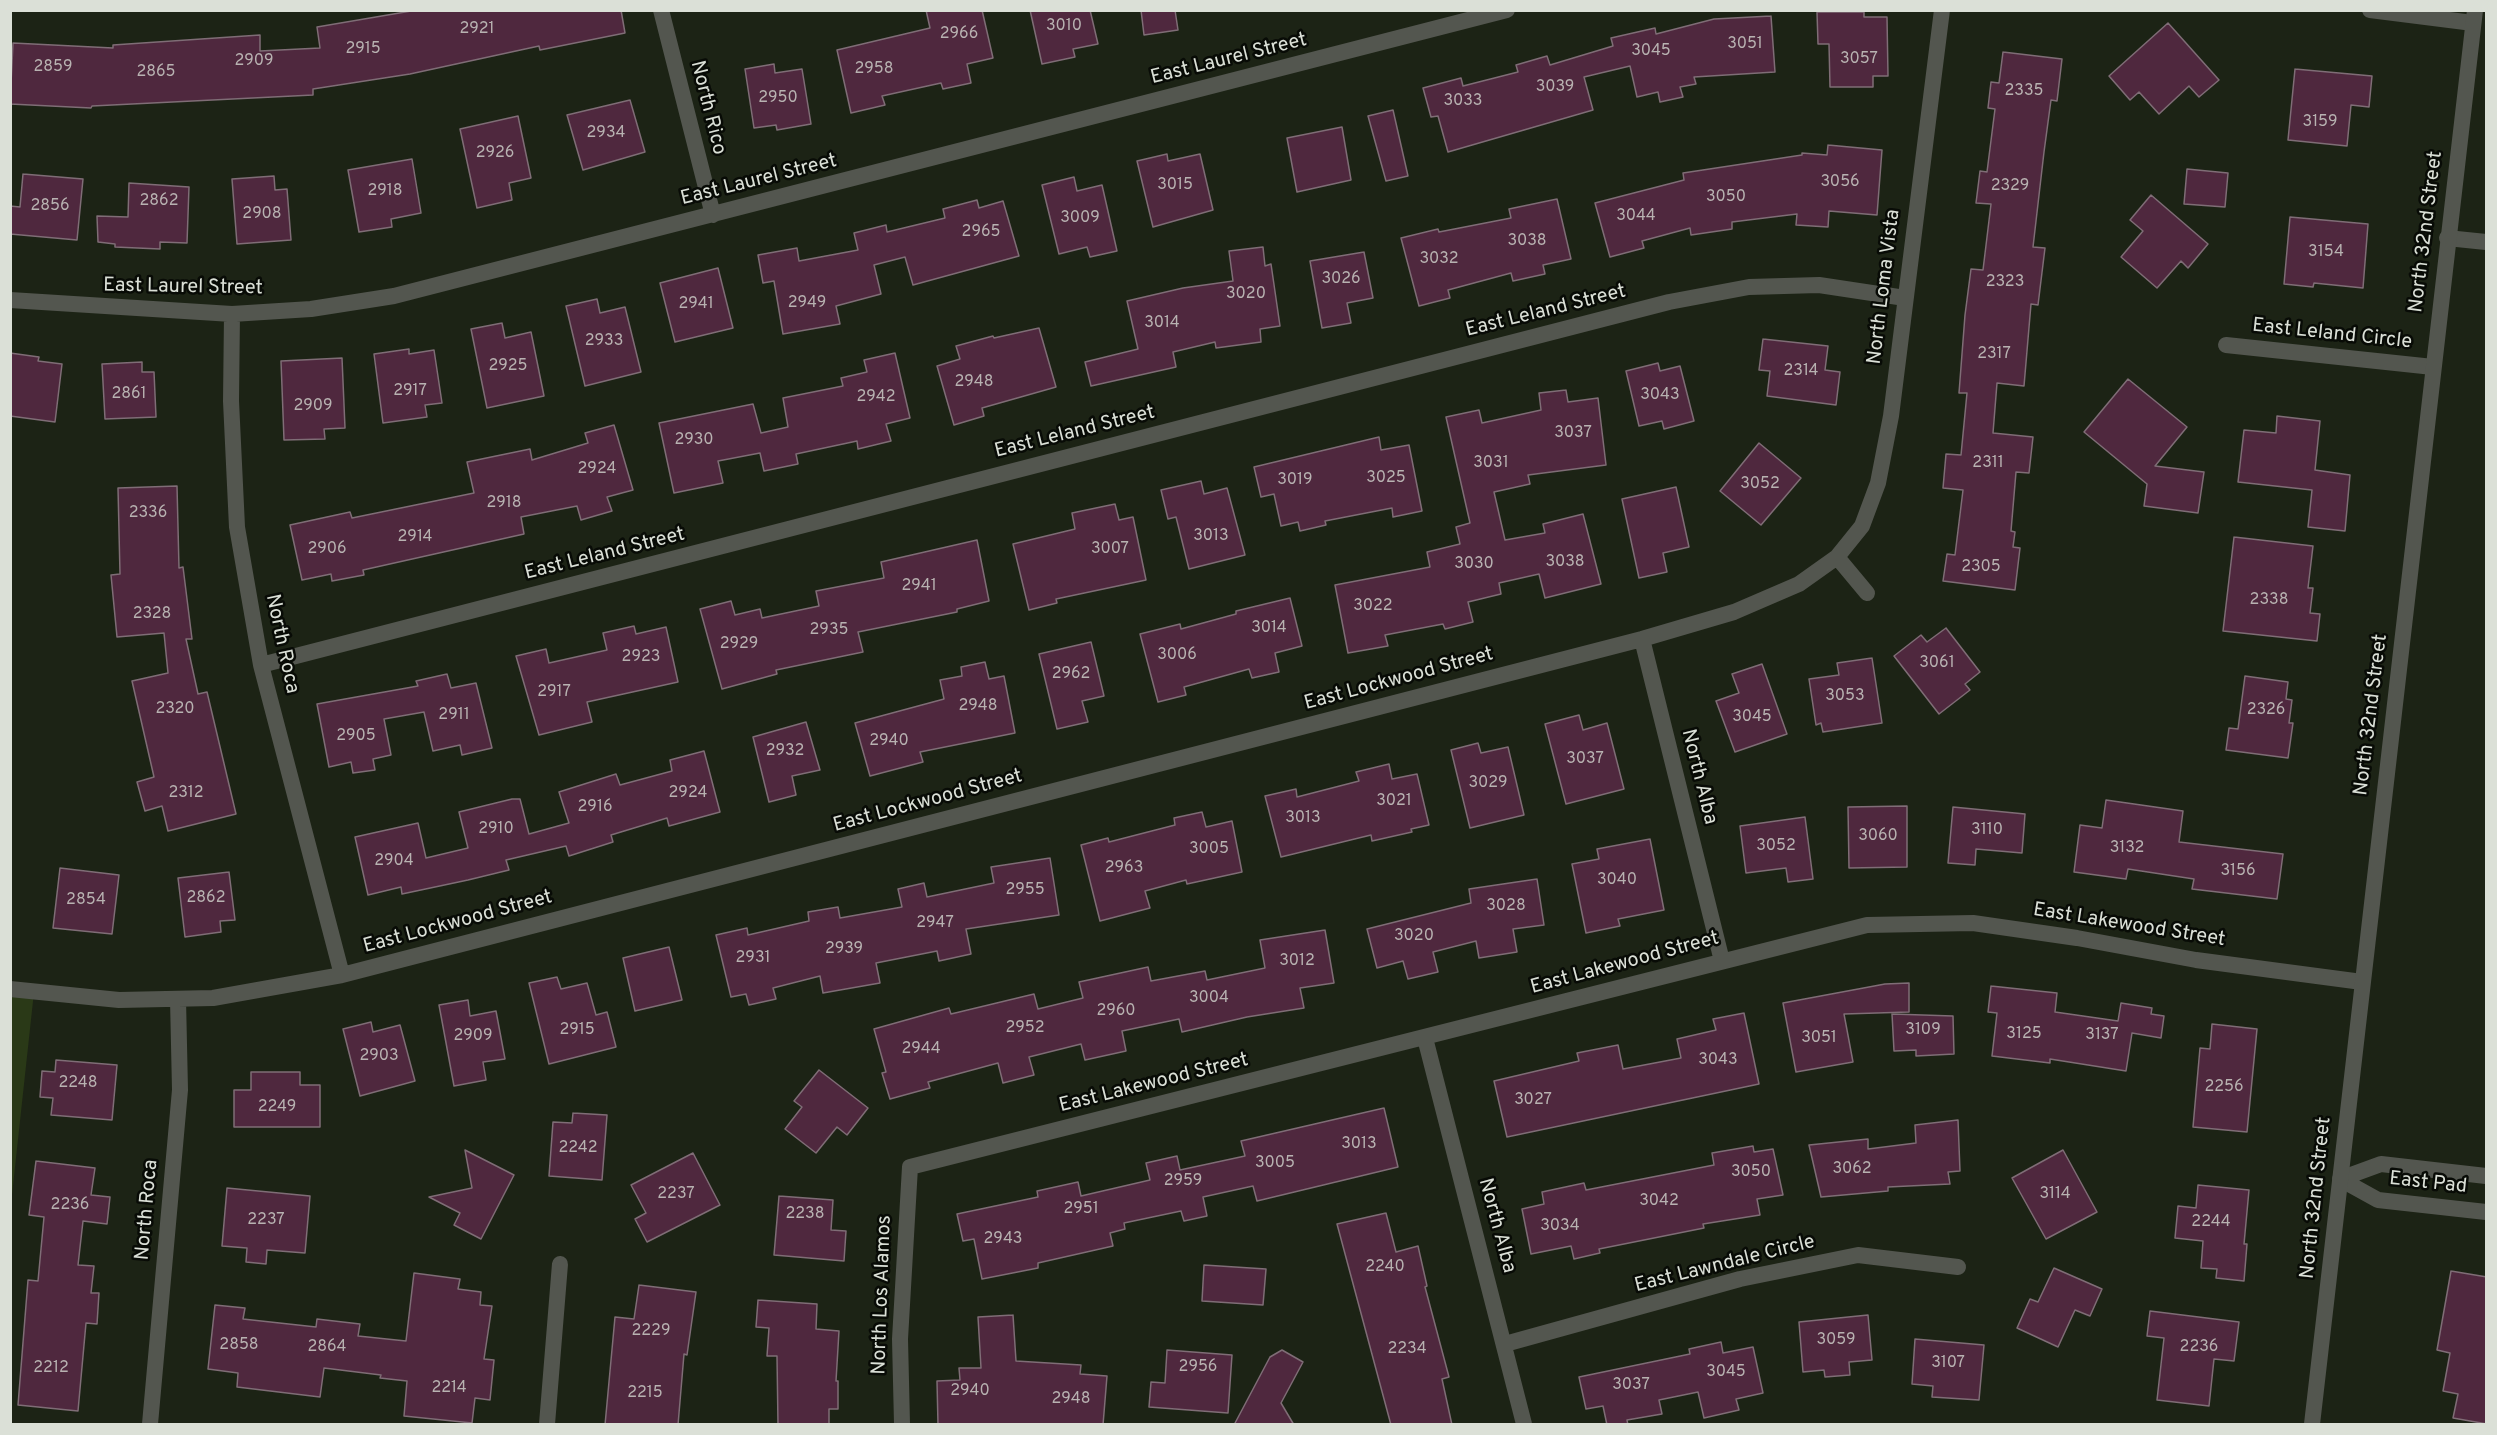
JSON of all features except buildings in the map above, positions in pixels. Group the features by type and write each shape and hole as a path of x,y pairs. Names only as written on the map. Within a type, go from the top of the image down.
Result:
{"street":[{"name":"North Rico","path":"661,10 713,215"},
{"name":"East Laurel Street","path":"10,300 232,314 311,309 394,296 1507,10"},
{"name":"North Loma Vista","path":"1837,557 1862,526 1878,483 1891,416 1942,10"},
{"path":"2370,10 2474,17"},
{"name":"North 32nd Street","path":"2312,1425 2474,17"},
{"path":"2447,238 2487,242"},
{"name":"East Leland Street","path":"261,665 1669,302 1749,287 1819,285 1905,298"},
{"name":"North Roca","path":"232,314 231,401 237,527 261,665 342,975"},
{"name":"East Leland Circle","path":"2226,345 2433,367"},
{"path":"1837,557 1867,593"},
{"name":"East Lockwood Street","path":"10,990 119,1000 213,998 342,975 1642,639 1734,612 1799,584 1837,557"},
{"name":"North Alba","path":"1642,639 1722,961"},
{"name":"East Lakewood Street","path":"910,1167 1867,925 1973,923 2077,938 2196,960 2362,982"},
{"name":"North Roca","path":"150,1425 180,1090 178,999"},
{"name":"North Alba","path":"1425,1038 1524,1425"},
{"name":"East Pad","path":"2340,1179 2381,1164 2487,1176"},
{"name":"North Los Alamos","path":"902,1425 900,1339 910,1167"},
{"name":"East Pad","path":"2340,1179 2378,1200 2487,1212"},
{"name":"East Lawndale Circle","path":"1504,1344 1740,1279 1858,1255 1958,1267"},
{"path":"547,1425 560,1264"}],"green space":[{"path":"11,989 34,992 11,1204"}]}
